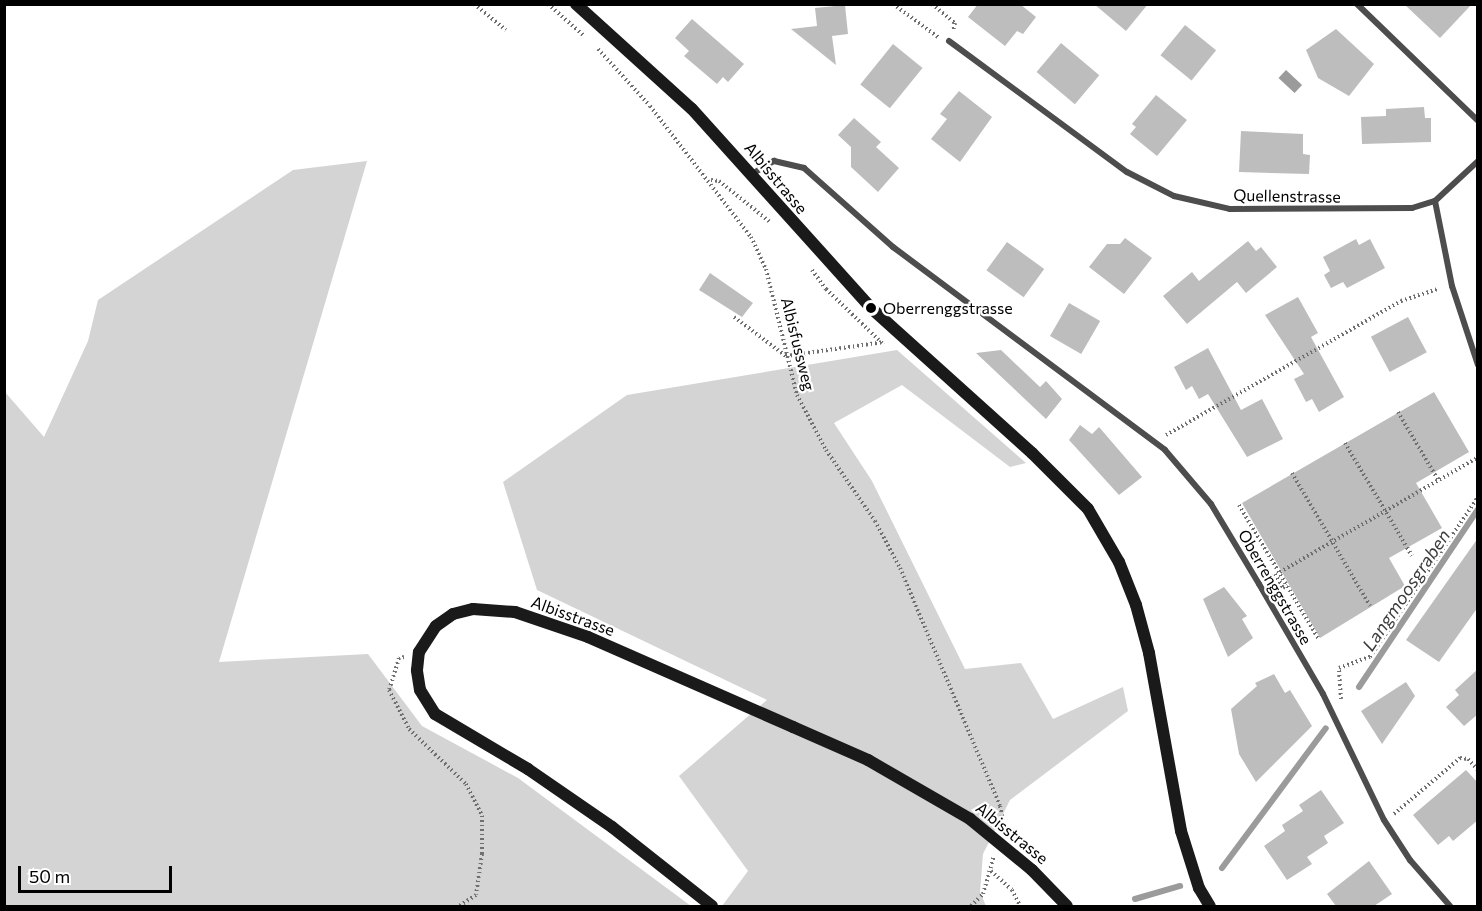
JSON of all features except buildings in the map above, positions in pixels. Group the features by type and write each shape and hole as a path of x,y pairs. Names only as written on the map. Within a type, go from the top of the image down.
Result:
{"main road":[{"name":"Albisstrasse","path":"576,4 692,109 752,174 823,259 896,333 1032,453 1088,509 1109,544 1136,605 1149,653 1181,831 1199,888 1210,906"},
{"name":"Albisstrasse","path":"419,652 436,626 462,611 498,610 551,623 868,760 929,792 1001,836 1067,906"},
{"path":"419,652 420,690 443,721 528,769 612,827 712,906"}],"street":[{"path":"1358,4 1478,121"},
{"name":"Quellenstrasse","path":"949,41 1128,172 1174,196 1230,209 1274,211 1412,208 1435,201 1478,161"},
{"name":"Oberrenggstrasse","path":"752,174 774,161 804,168 893,247 1158,443 1211,504 1329,709 1384,820 1410,860 1450,906"},
{"path":"1435,201 1452,286 1478,365"}],"path":[{"path":"474,4 506,30"},
{"path":"548,4 588,40"},
{"path":"893,4 938,38 949,41"},
{"path":"932,4 951,20"},
{"name":"Albisfussweg","path":"596,46 710,180 751,237 766,269 797,395 826,450 875,521 900,568 1000,806 1001,836 992,871 983,894 971,906"},
{"path":"710,180 719,181 780,230"},
{"path":"807,263 826,289 882,343"},
{"path":"1167,435 1401,301 1452,286"},
{"path":"734,317 786,356 882,343 896,333"},
{"path":"1398,412 1438,480"},
{"path":"1346,443 1412,556"},
{"path":"1280,572 1478,457"},
{"path":"1292,473 1370,606"},
{"path":"1329,709 1341,700 1339,668 1370,657 1478,496"},
{"path":"1239,505 1318,638"},
{"path":"1275,574 1282,588 1287,585"},
{"path":"419,652 399,658 389,690 409,729 466,784 482,816 476,895 459,906"},
{"path":"1393,815 1460,758 1468,759 1478,770"},
{"path":"992,871 1012,890 1020,906"}],"shaded area":[{"path":"1286,70 1302,85 1295,93 1278,78"},
{"path":"367,161 219,662 368,654 422,726 518,778 691,906 5,906 5,392 44,437 88,341 98,300 293,170"},
{"path":"897,350 1026,463 1010,467 902,385 834,423 872,481 965,669 1021,663 1053,719 1123,687 1128,711 1010,800 983,854 980,892 986,906 722,906 748,871 679,776 767,700 537,590 503,482 627,395"}],"waterway":[{"name":"Langmoosgraben","path":"1359,687 1478,509"},
{"name":"Langmoosgraben","path":"1222,868 1326,728"},
{"name":"Langmoosgraben","path":"1135,899 1180,886"}],"place":[{"name":"Oberrenggstrasse","path":"871,308"}]}
